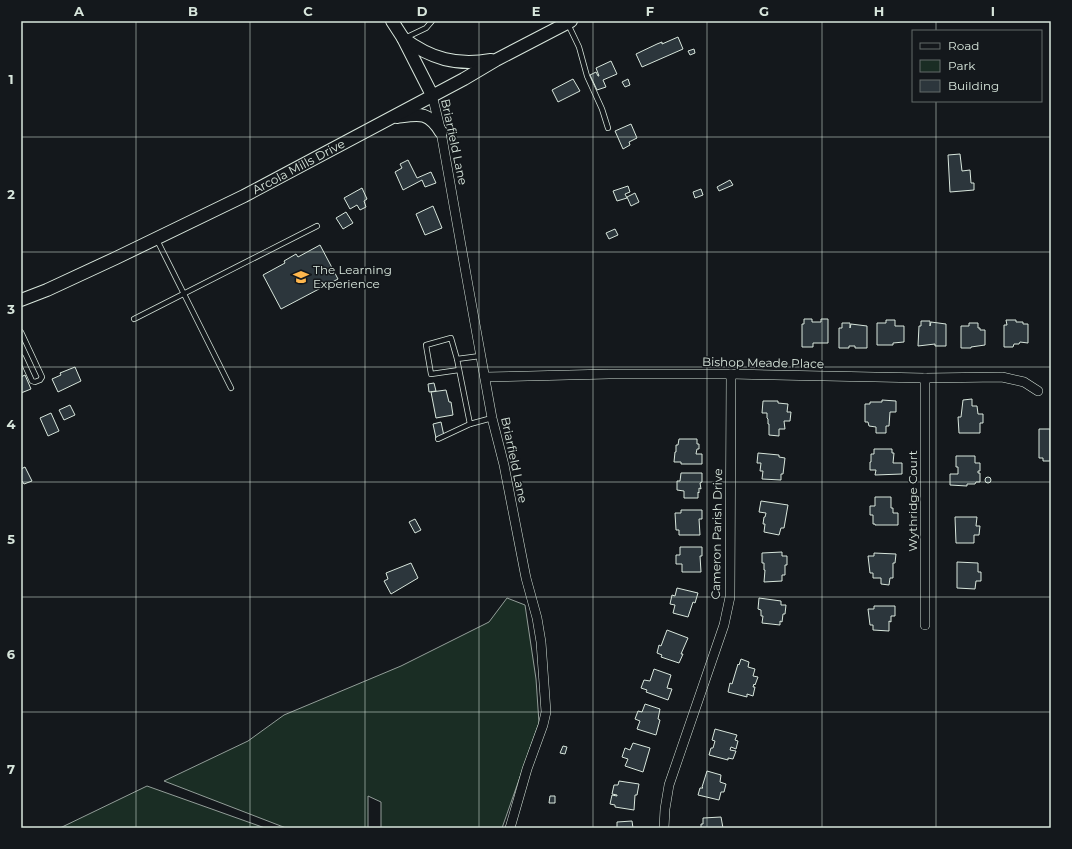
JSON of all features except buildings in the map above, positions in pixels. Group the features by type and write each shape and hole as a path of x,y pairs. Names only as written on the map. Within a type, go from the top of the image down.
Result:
{"street":[{"path":"392,21 403,38 432,95"},
{"name":"Arcola Mills Drive","path":"21,300 66,281 244,196 569,22"},
{"path":"403,38 424,52 444,60 466,63 496,60"},
{"name":"Briarfield Lane","path":"432,95 441,132 492,418 504,465 526,578 537,618 541,642 546,712 543,725 527,769 510,828"},
{"path":"386,119 414,114 424,115 432,119 441,132"},
{"name":"Bishop Meade Place","path":"485,377 609,374 731,374 925,378 1002,377 1024,382 1038,391"},
{"name":"Cameron Parish Drive","path":"664,828 665,809 669,785 724,625 730,597 731,374"},
{"name":"Wythridge Court","path":"925,378 925,625"}],"lane":[{"path":"403,38 426,28 432,21"},
{"path":"569,22 579,47 587,76 602,109 608,128"},
{"path":"134,319 316,226"},
{"path":"156,239 231,388"},
{"path":"21,332 42,377 40,380 36,382 32,381 21,357"},
{"path":"459,370 431,374 426,345 451,338 457,359 470,424"},
{"path":"457,359 480,356"},
{"path":"438,439 470,424 492,418"}],"green space":[{"path":"507,598 525,605 536,679 539,723 502,828 381,828 381,802 368,796 368,828 286,828 164,781 248,741 284,715 401,666 489,622"},
{"path":"147,786 265,828 60,828"}],"place":[{"name":"The Learning Experience","path":"301,277"}]}
